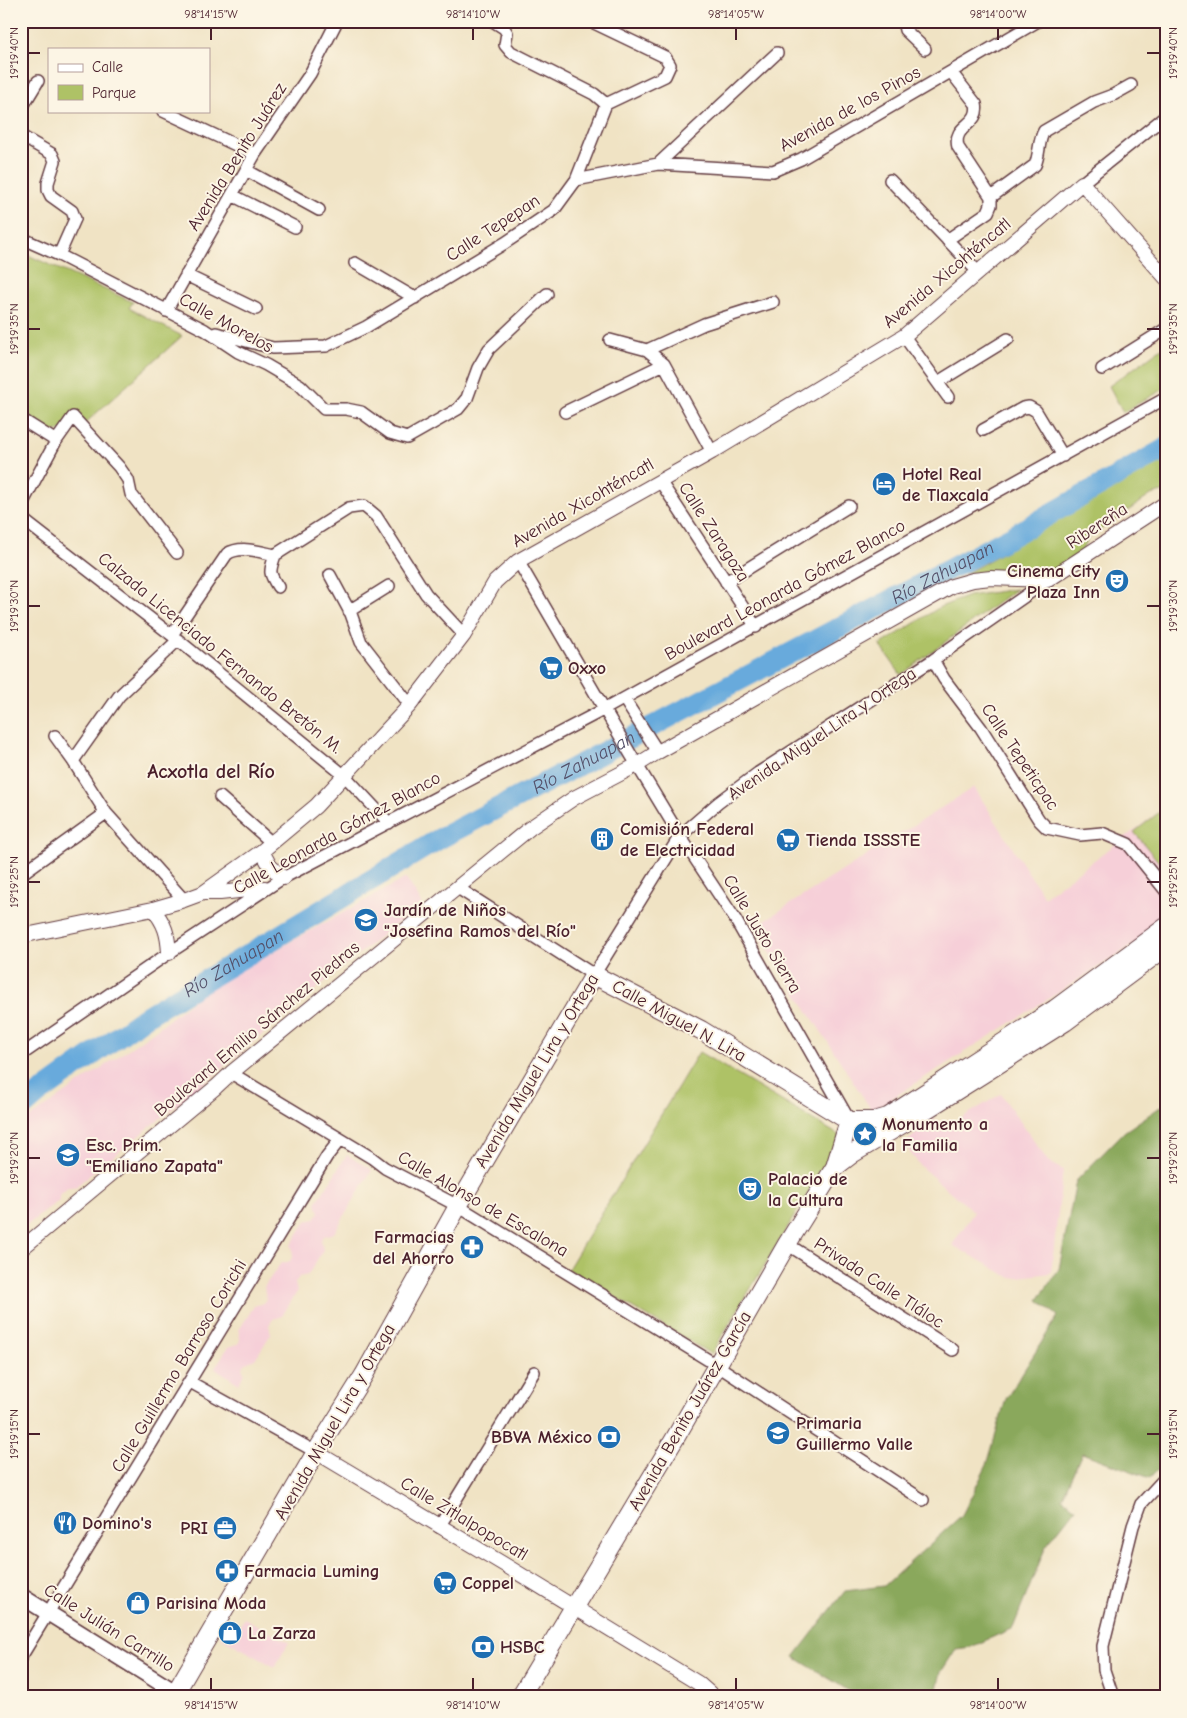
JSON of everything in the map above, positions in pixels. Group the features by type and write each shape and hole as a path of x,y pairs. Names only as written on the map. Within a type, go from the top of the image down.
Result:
{"main road":[{"path":"849,1121 874,1121 888,1117 1060,1016 1166,927"},
{"path":"835,1167 852,1154 916,1116 1060,1016 1166,947"},
{"name":"Calle Miguel N. Lira","path":"594,975 701,1030 849,1121"},
{"name":"Avenida Miguel Lira y Ortega","path":"177,1695 316,1452 364,1375 458,1206 594,975"},
{"name":"Avenida Benito Juárez García","path":"520,1697 718,1366 787,1244 835,1167 849,1121"},
{"name":"Calle Julián Carrillo","path":"21,1596 177,1695"}],"street":[{"path":"494,21 504,28 507,33 505,45 511,52 594,94 606,104 665,76 670,65 665,58 590,21"},
{"path":"903,21 905,30 925,49"},
{"name":"Avenida de los Pinos","path":"576,180 658,164 773,171 801,159 1038,21"},
{"name":"Avenida Benito Juárez","path":"166,310 255,154 310,74 332,23"},
{"path":"658,164 778,53"},
{"path":"948,240 988,212 991,205 990,196 958,147 956,140 958,134 976,117 978,111 976,104 951,72"},
{"path":"21,109 38,81"},
{"path":"990,196 1036,166 1040,137 1044,131 1094,102 1113,96 1131,85"},
{"name":"Calle Tepepan","path":"205,330 273,348 326,346 366,327 505,243 554,210 576,180 606,104"},
{"path":"165,112 255,154"},
{"name":"Avenida Xicohténcatl","path":"21,936 153,909 203,893 267,847 316,806 345,776 410,705 464,635 495,582 518,561 712,452 904,336 1082,183 1166,116"},
{"path":"21,136 52,154 54,161 48,183 50,196 72,211 74,219 59,255"},
{"path":"246,170 319,210"},
{"path":"890,180 978,272"},
{"path":"1082,183 1166,278"},
{"path":"232,195 296,227"},
{"name":"Calle Morelos","path":"21,238 59,255 205,330 238,352 266,365 300,385 324,409 346,409 361,412 390,434 407,438 458,409 467,398 478,368 489,349 547,294"},
{"path":"355,263 415,298"},
{"path":"186,275 256,309"},
{"path":"647,350 704,324 773,302"},
{"path":"1102,369 1166,329"},
{"path":"904,336 948,397"},
{"path":"938,382 1008,339"},
{"path":"610,340 647,350 664,364 712,452"},
{"path":"565,412 664,364"},
{"name":"Boulevard Leonarda Gómez Blanco","path":"608,714 624,699 1166,398"},
{"path":"983,430 1023,408 1029,407 1036,411 1063,456"},
{"path":"21,506 56,441 73,416 119,467 128,480 131,494 178,553"},
{"path":"21,419 56,441"},
{"name":"Calle Zaragoza","path":"660,481 756,627"},
{"name":"Ribereña","path":"1048,580 1166,503"},
{"path":"278,587 271,576 271,569 276,555 349,508 364,506 376,516 426,594 464,635"},
{"path":"726,582 849,506"},
{"name":"Calzada Licenciado Fernando Bretón M.","path":"21,518 175,637 345,776 389,823"},
{"path":"73,761 119,696 175,637 227,554 233,550 240,549 276,555"},
{"name":"Calle Justo Sierra","path":"518,561 680,836 735,919 849,1121"},
{"path":"330,575 349,611 361,642 410,705"},
{"name":"Boulevard Emilio Sánchez Piedras","path":"21,1249 210,1092 230,1073 530,828 574,798 654,746 952,586 973,580 991,578 1048,580"},
{"name":"Avenida Miguel Lira y Ortega","path":"594,975 680,836 718,802 758,773 933,660 1048,580"},
{"path":"349,611 389,586"},
{"name":"Calle Tepeticpac","path":"933,660 944,679 981,728 1039,820 1047,828 1080,835 1102,833 1128,844 1166,891"},
{"path":"624,699 654,746"},
{"name":"Calle Leonarda Gómez Blanco","path":"21,1055 169,953 283,878 608,714"},
{"path":"55,736 106,813 184,900"},
{"path":"220,797 267,847 270,866 283,878"},
{"path":"21,874 106,813"},
{"path":"203,893 266,888"},
{"name":"Calle Miguel N. Lira","path":"458,888 594,975"},
{"path":"153,909 168,935 169,953"},
{"name":"Calle Alonso de Escalona","path":"230,1073 372,1158 385,1168 458,1206 718,1366 922,1500"},
{"name":"Calle Guillermo Barroso Corichi","path":"21,1657 327,1156 340,1140"},
{"name":"Privada Calle Tláloc","path":"787,1244 953,1350"},
{"path":"439,1527 534,1372"},
{"name":"Calle Zitlalpopocatl","path":"190,1382 316,1452 505,1565 698,1683 712,1696"},
{"path":"1112,1697 1104,1670 1104,1646 1133,1526 1141,1504 1166,1477"}],"shaded area":[{"path":"974,787 1044,897 1166,807 1166,924 872,1111 754,927"},
{"path":"406,878 422,903 202,1085 75,1187 69,1187 59,1195 59,1200 21,1230 21,1124 153,1032 205,991"},
{"path":"1001,1094 1048,1161 1063,1170 1051,1273 1011,1278 952,1245 974,1212 921,1167 904,1144 934,1119 945,1128"},
{"path":"347,1155 372,1170 334,1233 324,1236 321,1241 323,1250 308,1275 299,1277 295,1283 297,1292 282,1316 273,1319 269,1325 271,1334 255,1359 246,1363 242,1368 244,1373 239,1384 215,1368 228,1347 238,1344 240,1340 239,1330 254,1306 263,1303 266,1299 264,1287 280,1264 290,1261 293,1255 291,1245 306,1221 315,1219 319,1213 316,1203"},
{"path":"244,1618 289,1642 275,1667 220,1637 228,1624 238,1629"}],"green space":[{"path":"21,252 133,302 129,308 182,336 82,426 56,431 52,434 21,415"},
{"path":"1166,345 1166,388 1123,412 1109,386"},
{"path":"1166,459 1166,491 1151,495 1088,538 1081,554 1056,572 965,574"},
{"path":"1016,589 901,675 880,645 940,607 969,596"},
{"path":"1166,807 1166,871 1134,832"},
{"path":"699,1052 842,1137 711,1354 568,1269"},
{"path":"1166,1103 1166,1462 1150,1478 1082,1453 1062,1498 1076,1508 1046,1546 1013,1628 971,1647 956,1649 941,1672 935,1697 859,1697 794,1657 845,1591 884,1586 962,1515 987,1465 1006,1399 1058,1316 1038,1300 1059,1269 1076,1181 1124,1132"}],"waterway":[{"name":"Río Zahuapan","path":"21,1109 37,1095 148,1015 439,839 1014,535 1166,448"}],"place":[{"name":"Hotel Real de Tlaxcala","path":"884,484"},
{"name":"Cinema City Plaza Inn","path":"1117,581"},
{"name":"Oxxo","path":"551,668"},
{"name":"Comisión Federal de Electricidad","path":"602,839"},
{"name":"Tienda ISSSTE","path":"788,840"},
{"name":"Jardín de Niños \"Josefina Ramos del Río\"","path":"366,920"},
{"name":"Monumento a la Familia","path":"865,1134"},
{"name":"Esc. Prim. \"Emiliano Zapata\"","path":"68,1155"},
{"name":"Palacio de la Cultura","path":"750,1189"},
{"name":"Farmacias del Ahorro","path":"472,1247"},
{"name":"Primaria Guillermo Valle","path":"778,1433"},
{"name":"BBVA México","path":"609,1437"},
{"name":"Domino's","path":"65,1523"},
{"name":"PRI","path":"225,1528"},
{"name":"Farmacia Luming","path":"227,1571"},
{"name":"Coppel","path":"445,1583"},
{"name":"Parisina Moda","path":"138,1603"},
{"name":"La Zarza","path":"230,1633"},
{"name":"HSBC","path":"483,1647"}],"district":[{"name":"Acxotla del Río","path":"211,771"}]}
